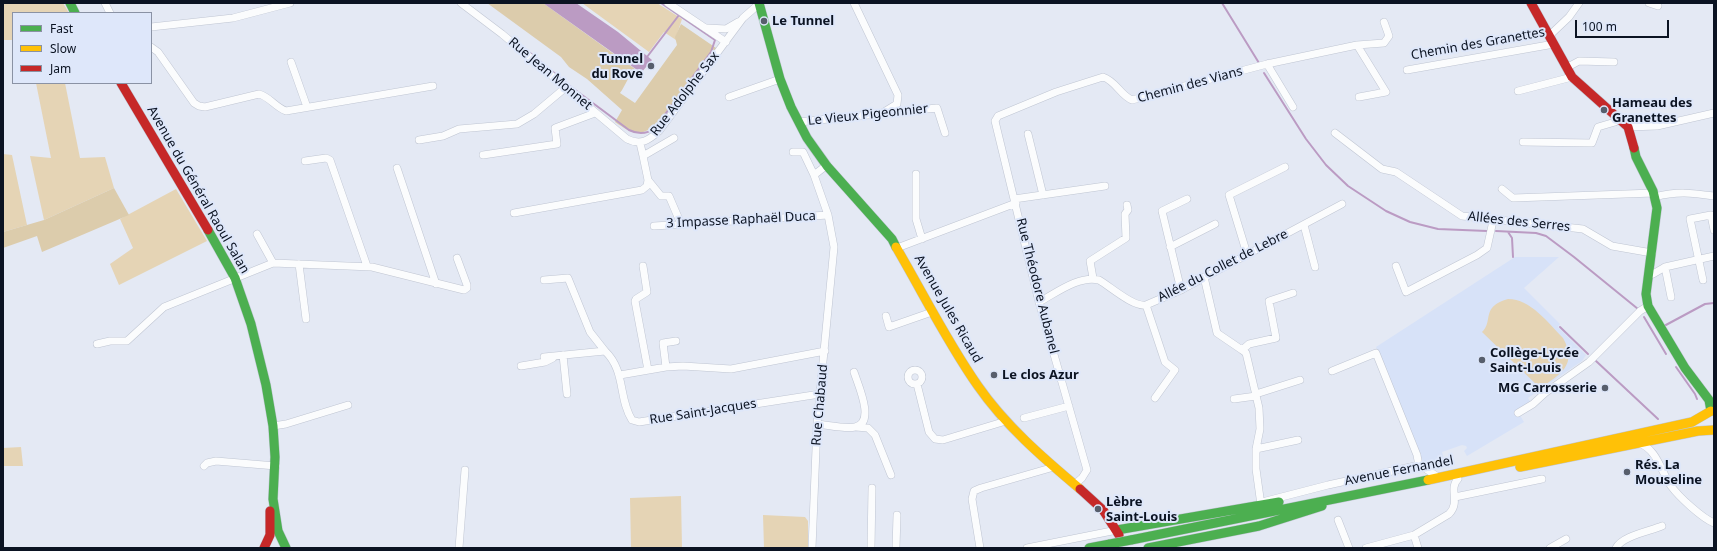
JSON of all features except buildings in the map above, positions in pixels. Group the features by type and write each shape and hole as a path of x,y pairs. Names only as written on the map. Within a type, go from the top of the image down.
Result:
{"main road":[{"path":"70,3 74,12"},
{"name":"Avenue Jules Ricaud","path":"759,3 780,79 791,107 807,138 827,165 892,239 932,312 978,386 1006,421 1074,486 1103,510 1114,538"},
{"name":"Chemin des Granettes","path":"1531,3 1572,77 1628,127"},
{"name":"Avenue du Général Raoul Salan","path":"122,84 235,278 251,324 266,385 273,426 276,466 273,499 278,531 286,548"},
{"path":"1628,127 1636,157 1654,195 1657,208 1646,294 1648,306 1685,368 1704,392 1712,408 1711,417 1714,426"},
{"path":"1704,392 1714,397"},
{"name":"Avenue Fernandel","path":"1132,542 1358,492 1438,477 1692,422 1699,420 1712,408"},
{"name":"Avenue Fernandel","path":"1089,548 1114,538 1132,542 1322,506 1698,431 1714,430"},
{"path":"1114,538 1192,516 1358,492"},
{"path":"263,548 270,535 270,512 273,499"},
{"path":"1148,548 1259,526 1322,506"},
{"path":"263,548 275,544 286,548"}],"street":[{"path":"105,3 110,12"},
{"path":"152,27 233,18 290,3"},
{"name":"Rue Jean Monnet","path":"461,3 502,34 627,139 634,143 640,143"},
{"path":"668,3 706,28 728,39"},
{"name":"Rue Adolphe Sax","path":"674,138 643,156 640,143 649,140 659,131 743,18 759,3"},
{"path":"854,3 898,96 897,104 883,113"},
{"path":"1552,40 1580,3"},
{"path":"1649,3 1658,6"},
{"path":"706,28 726,29 743,18"},
{"name":"Chemin des Vians","path":"1015,201 995,121 998,116 1056,92 1103,77 1109,79 1125,97 1132,100 1267,64 1357,45 1384,43 1388,40 1389,36 1384,22"},
{"path":"726,29 728,39"},
{"name":"Chemin des Granettes","path":"1407,70 1552,40"},
{"path":"1357,45 1386,92 1359,97"},
{"path":"152,48 158,52 194,103 205,107 259,94 264,96 277,107 286,111 433,86"},
{"path":"1566,67 1579,61 1614,62"},
{"path":"291,62 307,107"},
{"path":"1267,64 1293,107"},
{"path":"1518,91 1572,77"},
{"path":"729,97 780,79"},
{"path":"419,140 443,136 459,129 517,124 534,114 565,88"},
{"name":"Le Vieux Pigeonnier","path":"799,122 937,108 945,133"},
{"path":"482,155 557,144 556,128 596,113"},
{"path":"1628,127 1657,126 1714,113"},
{"path":"1523,142 1592,142 1598,127 1615,122 1618,118"},
{"name":"Allées des Serres","path":"1335,133 1382,169 1396,172 1462,216 1493,221 1583,230 1612,246 1652,253"},
{"path":"1028,134 1043,195"},
{"name":"Rue Chabaud","path":"793,152 804,152 814,175 828,215 834,247 817,424 812,548"},
{"path":"514,213 642,190 647,186 648,180 643,156"},
{"path":"305,161 326,158 330,160 367,266"},
{"path":"814,175 827,165"},
{"path":"1247,254 1229,195 1285,167"},
{"path":"397,168 436,284"},
{"path":"916,174 916,219 922,239"},
{"path":"648,180 661,196 669,196 681,224"},
{"path":"1015,201 1043,195 1105,186"},
{"path":"1502,189 1513,198 1654,195 1684,192 1714,196"},
{"path":"1180,290 1162,211 1187,199"},
{"name":"Rue Théodore Aubanel","path":"897,248 1015,201 1039,302 1087,470 1074,486"},
{"name":"Allée du Collet de Lebre","path":"1093,278 1099,280 1134,303 1141,306 1146,305 1180,290 1342,204"},
{"path":"1039,302 1079,281 1093,278 1090,261 1126,238 1125,214 1128,210 1127,205"},
{"name":"3 Impasse Raphaël Duca","path":"654,226 828,215"},
{"path":"1682,221 1711,216 1714,230"},
{"path":"1690,219 1703,280"},
{"path":"1396,266 1406,292 1477,255 1486,248 1493,221"},
{"path":"1170,247 1215,224"},
{"path":"1304,225 1314,267"},
{"path":"257,234 273,263"},
{"path":"1649,275 1654,274 1665,267 1714,256"},
{"path":"97,344 110,341 127,341 164,307 273,263 367,266 464,290 467,288 467,285 457,258"},
{"path":"299,264 306,319"},
{"path":"643,266 647,292 635,301 650,370"},
{"path":"1665,267 1671,297"},
{"path":"1204,277 1217,333 1246,353 1259,408 1260,429 1256,448 1256,469 1261,505 1269,499 1419,466 1438,477"},
{"name":"Rue Saint-Jacques","path":"544,280 568,278 590,332 614,359 620,375 627,413 632,420 639,422 820,394"},
{"path":"1242,350 1248,344 1276,338 1269,301 1293,293"},
{"path":"1146,305 1165,362 1175,370 1155,398"},
{"path":"1518,413 1533,404 1545,393 1589,362 1640,311 1648,306"},
{"path":"886,316 889,327 932,312"},
{"path":"644,330 650,370"},
{"path":"666,367 663,343 676,341"},
{"path":"544,357 606,351"},
{"path":"620,375 666,367 683,366 731,369 825,351"},
{"path":"1332,371 1376,353 1417,455 1419,466"},
{"path":"521,366 545,362 560,356"},
{"path":"560,356 566,394"},
{"path":"854,372 865,407 866,416 863,423 855,427"},
{"path":"1234,400 1256,395 1300,380"},
{"path":"917,384 929,432 935,439 943,440 1006,421"},
{"path":"273,426 286,424 348,405"},
{"path":"1024,418 1069,406"},
{"path":"817,424 868,428 875,435 891,475"},
{"path":"1256,448 1298,440"},
{"path":"1638,443 1644,445 1660,463 1672,487 1704,518 1714,523"},
{"path":"204,466 207,463 216,461 276,466"},
{"path":"980,548 972,499 974,492 981,488 1054,467"},
{"path":"459,548 465,470"},
{"path":"1366,548 1414,536 1449,514 1454,506 1454,487 1458,479"},
{"path":"1455,498 1542,479"},
{"path":"871,548 872,488"},
{"path":"896,548 897,515"},
{"path":"1338,520 1349,548"},
{"path":"1616,548 1625,539 1662,526"},
{"path":"1414,536 1418,548"},
{"path":"1027,548 1114,538"},
{"path":"1550,548 1566,539"}],"shaded area":[{"path":"3,3 63,3 68,12 12,12 12,40 3,40"},
{"path":"487,3 543,3 635,69 620,93 635,103 677,45 675,37 681,24 719,50 656,126 644,132 635,133 615,122 622,110 587,79 569,67 561,57"},
{"path":"543,3 576,3 618,32 652,60 641,73"},
{"path":"582,3 657,3 682,19 676,40 664,32 649,52"},
{"path":"36,84 65,84 80,158 105,157 114,188 44,220 30,156 51,158"},
{"path":"3,154 12,155 27,225 3,232"},
{"path":"114,188 129,215 42,252 37,236 3,248 3,232 44,220"},
{"path":"176,189 207,241 119,285 110,264 133,248 120,219"},
{"name":"Collège-Lycée Saint-Louis","path":"1515,257 1559,257 1524,288 1560,324 1558,327 1586,355 1582,361 1528,398 1531,403 1518,412 1524,422 1467,456 1464,451 1467,448 1466,446 1462,445 1442,452 1444,459 1424,464 1376,347"},
{"path":"1508,299 1516,300 1532,307 1563,338 1567,347 1569,355 1565,368 1560,374 1540,388 1482,332 1494,306 1499,302"},
{"path":"21,447 23,466 3,466 3,448"},
{"path":"681,496 682,548 631,548 630,498"},
{"path":"763,515 805,517 808,521 808,548 764,548"}],"waterway":[{"path":"512,38 570,86 629,130 636,133 646,133 655,128 711,52 715,40 661,3"},
{"path":"1222,3 1259,63"},
{"path":"647,57 679,15"},
{"path":"1264,73 1306,139 1326,165 1348,186 1386,211 1410,222 1438,229 1487,231"},
{"path":"1496,231 1536,233 1546,236 1638,309"},
{"path":"1508,232 1512,238 1513,257"},
{"path":"1664,326 1705,304 1714,303"},
{"path":"1644,317 1666,354"},
{"path":"1560,327 1588,354"},
{"path":"1596,361 1658,419"},
{"path":"1676,367 1697,399"}],"traffic: fast":[{"path":"70,3 74,12"},
{"path":"759,3 780,79 791,107 807,138 827,166 892,239 896,247"},
{"path":"1634,148 1636,157 1653,191 1657,208 1646,294 1648,306 1685,368 1709,400 1711,411"},
{"path":"208,230 235,278 251,324 266,385 273,426 275,457 273,499 278,531 286,548"},
{"path":"1131,540 1428,480"},
{"path":"1117,530 1279,502"},
{"path":"1148,548 1259,526 1322,506"},
{"path":"1110,544 1131,540"},
{"path":"1089,548 1110,544"}],"traffic: slow":[{"path":"896,247 956,352 978,386 1012,428 1080,489"},
{"path":"1428,480 1692,422 1711,411"},
{"path":"1520,467 1698,431 1714,430"}],"traffic: jam":[{"path":"1531,3 1572,77 1628,127 1634,148"},
{"path":"122,84 208,230"},
{"path":"1080,489 1103,510 1119,535"},
{"path":"264,548 270,535 270,511"}],"place":[{"name":"Le Tunnel","path":"764,21"},
{"name":"Tunnel du Rove","path":"651,66"},
{"name":"Hameau des Granettes","path":"1604,110"},
{"name":"Collège-Lycée Saint-Louis","path":"1482,360"},
{"name":"Le clos Azur","path":"994,375"},
{"name":"MG Carrosserie","path":"1605,388"},
{"name":"Rés. La Mouseline","path":"1627,472"},
{"name":"Lèbre Saint-Louis","path":"1098,509"}]}
